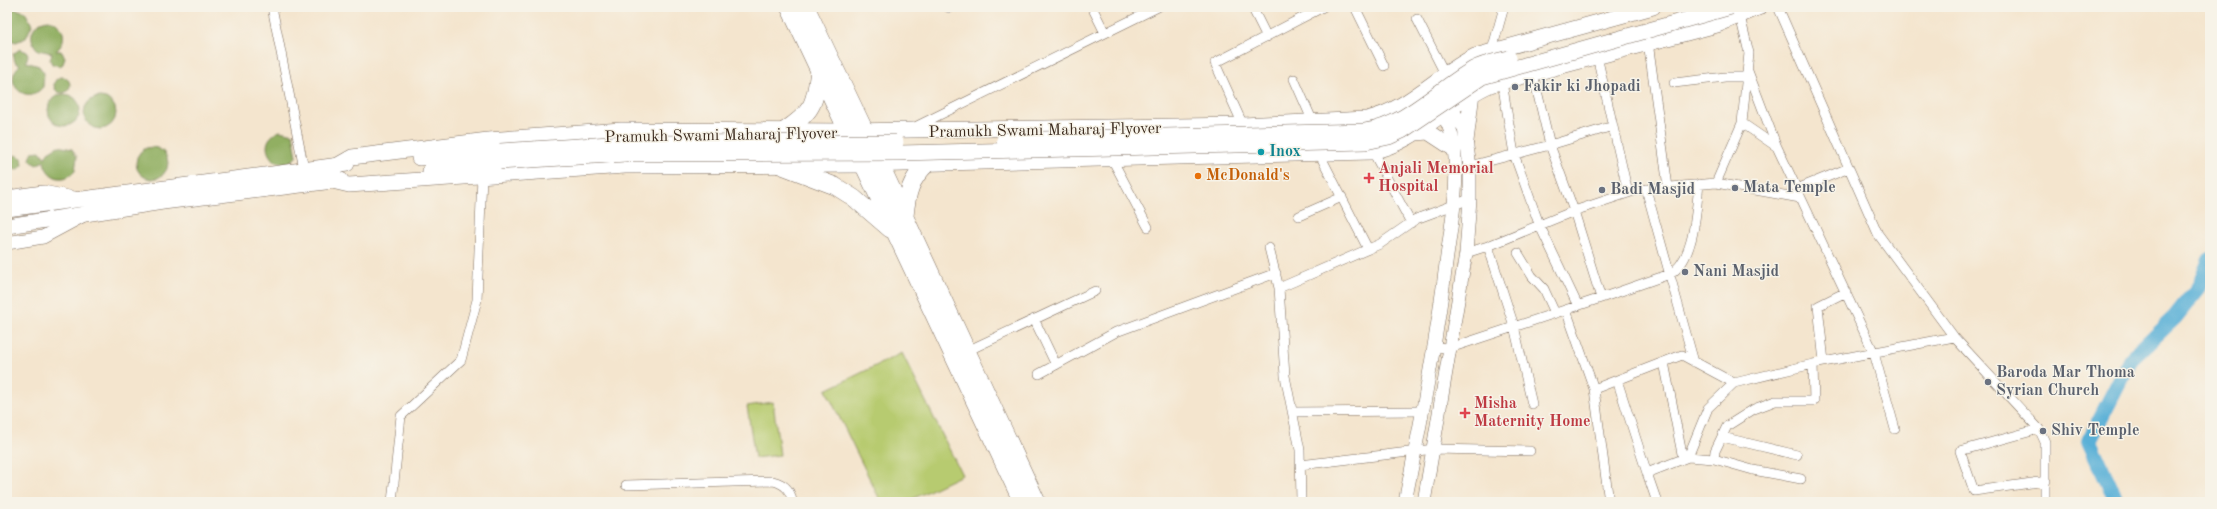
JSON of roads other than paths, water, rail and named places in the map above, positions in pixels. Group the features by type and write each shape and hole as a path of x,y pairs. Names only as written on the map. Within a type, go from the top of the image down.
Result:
{"highway":[{"path":"789,7 1022,502"},
{"path":"806,7 881,164 1037,502"},
{"path":"784,131 805,116 809,110 816,95 819,70"},
{"path":"905,218 909,186 916,174 928,163"},
{"path":"780,165 835,186 854,198 896,235"}],"main road":[{"path":"338,165 352,157 488,140 621,130 865,131 1242,125 1366,119 1379,117 1392,110 1468,59 1492,50 1651,7"},
{"name":"Pramukh Swami Maharaj Flyover","path":"7,226 87,213 332,181 370,169 626,143 902,142 1365,132 1377,130 1396,122 1475,68 1699,7"},
{"path":"332,181 350,186 625,166 864,165 1372,152 1384,150 1402,142 1472,93 1502,82 1648,42 1717,25 1736,11 1760,7"},
{"name":"Pramukh Swami Maharaj Flyover","path":"7,209 338,165 370,169 626,154 900,152 1366,142 1389,137 1402,131 1482,77 1736,11"},
{"path":"1415,133 1428,132 1460,145 1472,93"}],"street":[{"path":"272,7 304,169"},
{"path":"1092,7 1105,34"},
{"path":"908,130 1105,34 1146,10 1158,7"},
{"path":"1252,7 1267,36"},
{"path":"1242,125 1216,63 1323,7"},
{"path":"1355,7 1384,66"},
{"path":"1492,50 1504,7"},
{"path":"1778,7 1878,234 1954,337 2039,430 2045,442 2045,502"},
{"path":"1716,183 1742,123 1749,53 1736,11"},
{"path":"1405,502 1442,295 1460,145 1464,128 1447,111 1434,82 1417,19"},
{"path":"1648,42 1668,187"},
{"path":"1597,56 1628,193"},
{"path":"1674,83 1747,73"},
{"path":"1747,73 1779,151 1874,353 1896,429"},
{"path":"1533,74 1550,145 1574,211 1602,298"},
{"path":"1294,79 1313,122"},
{"path":"1502,82 1514,154 1539,224 1578,306"},
{"path":"1742,123 1777,147 1779,151"},
{"path":"1470,166 1550,145 1613,126"},
{"path":"1424,502 1466,253 1470,199 1470,166 1460,145"},
{"path":"1372,152 1411,223"},
{"path":"1319,153 1368,249"},
{"path":"1112,159 1148,227"},
{"path":"1466,253 1488,246 1574,211 1628,193 1646,189 1716,183 1799,194 1849,168"},
{"path":"392,502 401,416 461,360 477,300 482,176"},
{"path":"1433,347 1450,348 1602,298 1678,270 1694,234 1699,184"},
{"path":"1646,189 1694,362"},
{"path":"7,197 43,192 76,199"},
{"path":"1298,216 1342,197"},
{"path":"1279,288 1380,244 1411,223 1470,199"},
{"path":"7,243 43,237 87,213"},
{"path":"1488,246 1514,326 1532,404"},
{"path":"1269,248 1279,288 1285,376 1300,450 1301,502"},
{"path":"1518,253 1532,276 1544,289 1555,313"},
{"path":"1039,374 1116,332 1276,273"},
{"path":"967,350 1095,291"},
{"path":"1824,362 1818,306 1846,292"},
{"path":"1566,310 1594,389 1609,502"},
{"path":"1034,319 1056,365"},
{"path":"1685,458 1708,408 1734,384 1813,364 1954,337"},
{"path":"1594,389 1682,355 1734,384"},
{"path":"1664,362 1685,458"},
{"path":"1714,459 1727,426 1754,409 1775,401 1814,401 1813,364"},
{"path":"1617,380 1657,502"},
{"path":"1292,412 1421,411"},
{"path":"2039,430 1960,451 1974,491 2046,481"},
{"path":"1722,437 1797,456"},
{"path":"1300,465 1434,449 1530,451"},
{"path":"1647,473 1685,458 1714,459 1753,470 1801,479"},
{"path":"626,485 774,481 785,485 789,491 792,502"}],"waterway":[{"path":"2117,502 2089,441 2131,359 2175,317 2199,287 2210,260"}],"place":[{"name":"Fakir ki Jhopadi","path":"1515,87"},
{"name":"Inox","path":"1261,152"},
{"name":"McDonald's","path":"1198,176"},
{"name":"Anjali Memorial Hospital","path":"1369,178"},
{"name":"Mata Temple","path":"1735,188"},
{"name":"Badi Masjid","path":"1602,190"},
{"name":"Nani Masjid","path":"1685,272"},
{"name":"Baroda Mar Thoma Syrian Church","path":"1988,382"},
{"name":"Misha Maternity Home","path":"1465,413"},
{"name":"Shiv Temple","path":"2043,431"}]}
